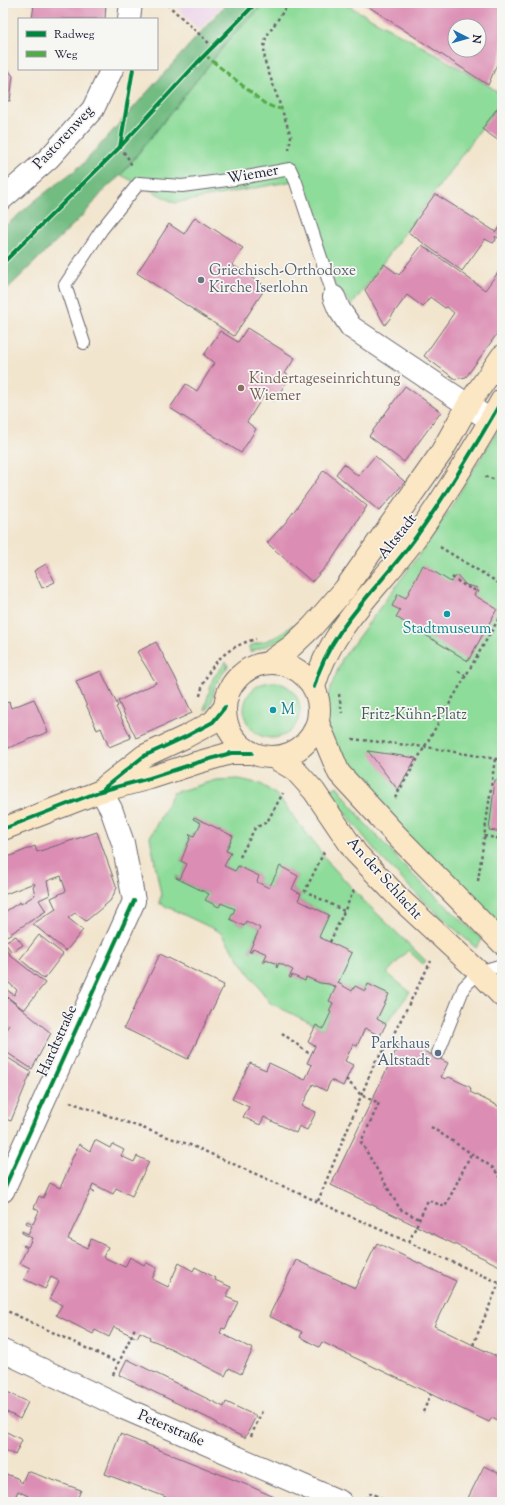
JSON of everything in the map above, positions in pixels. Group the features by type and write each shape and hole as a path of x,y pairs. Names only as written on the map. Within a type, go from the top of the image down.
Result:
{"main road":[{"name":"Altstadt","path":"269,662 292,646 312,627 345,589 441,454 468,405 502,356"},
{"name":"Altstadt","path":"314,687 318,670 332,644 356,610 415,538 463,466 502,400"},
{"path":"3,829 101,791 150,778 231,753 252,753 273,757 288,754 301,747 312,736 318,723 320,713 319,704 314,687 307,677 292,667 281,663 269,662 254,666 239,676 229,691 225,707 227,722 233,736 252,753"},
{"path":"101,791 144,756 213,722 225,707"},
{"path":"318,723 339,773 397,836 502,942"},
{"name":"An der Schlacht","path":"273,757 295,770 314,791 356,853 400,899 479,972 502,996"}],"street":[{"path":"129,18 132,3"},
{"name":"Pastorenweg","path":"3,198 49,158 93,109 112,70"},
{"name":"Wiemer","path":"334,297 339,309 351,327 490,420"},
{"name":"Hardtstraße","path":"3,1191 134,901 123,843 111,809 101,791"},
{"name":"Peterstraße","path":"3,1351 121,1407 241,1459 330,1500"}],"lane":[{"name":"Wiemer","path":"84,343 65,285 102,229 139,183 182,186 235,179 290,169 296,182 334,297"},
{"path":"438,1053 464,987 479,972 502,965"}],"path":[{"path":"161,3 168,5 213,47"},
{"path":"289,3 266,37 264,47 265,62 291,136 289,147 290,169"},
{"path":"114,152 120,147 121,139"},
{"path":"438,546 502,584"},
{"path":"452,577 465,586 479,592"},
{"path":"389,794 394,800 426,747 465,675 502,613"},
{"path":"200,701 203,684 208,674 226,651 239,644 256,639"},
{"path":"458,671 465,675"},
{"path":"339,690 343,718"},
{"path":"352,745 350,738 426,747 502,760"},
{"path":"472,879 477,884 495,759"},
{"path":"240,857 255,828 267,822 285,789"},
{"path":"484,836 502,839"},
{"path":"326,848 305,891 344,911"},
{"path":"330,942 356,886"},
{"path":"318,1201 375,1062 387,1047 432,959"},
{"path":"282,1033 311,1055"},
{"path":"346,1079 361,1095 379,1103 361,1142 400,1209 419,1219"},
{"path":"47,1093 193,1146 500,1283 473,1345"},
{"path":"431,1127 492,1167 502,1179"},
{"path":"408,1242 428,1200 446,1207 471,1154"},
{"path":"3,1308 118,1364"},
{"path":"423,1412 431,1394"},
{"path":"241,1459 263,1409"},
{"path":"371,1493 390,1502"}],"shaded area":[{"path":"173,3 224,3 199,30"}],"green space":[{"path":"227,3 266,3 228,41 121,175 106,188 85,213 3,293 3,228 37,199 83,164"},
{"path":"266,3 343,3 425,48 488,85 502,96 502,100 352,305 334,284 298,180 175,203 121,175 228,41"},
{"name":"Fritz-Kühn-Platz","path":"502,423 502,931 400,829 330,746 325,702 342,659 433,536"},
{"path":"372,569 375,572 330,631 323,626"},
{"path":"292,625 299,627 284,639 250,652 249,646 277,636"},
{"path":"226,662 228,666 215,685 212,701 206,711 204,710 213,678"},
{"path":"272,682 287,687 295,695 300,710 295,725 287,733 272,738 257,733 249,725 244,710 249,695 257,687"},
{"path":"239,779 261,784 278,796 330,864 362,899 426,961 423,964 408,950 387,973 410,992 386,1024 377,1019 389,994 368,984 365,991 355,986 352,991 338,983 319,937 329,915 298,900 301,894 292,889 298,876 280,867 269,888 257,882 259,876 238,866 235,871 224,866 230,853 226,851 233,836 193,819 201,823 194,836 190,834 191,836 185,849 187,850 180,861 187,864 180,879 176,876 175,878 209,894 206,901 219,907 221,903 235,909 231,919 244,926 246,921 260,928 249,951 251,952 253,948 267,954 264,962 266,959 277,964 277,968 279,963 293,970 290,977 291,978 292,975 304,981 306,977 320,983 329,984 336,987 331,1012 323,1029 270,1003 220,932 159,903 161,895 150,837 173,793 216,780"},
{"path":"337,786 363,821 412,874 482,939 476,948 418,896 378,854 328,792"}],"building":[{"path":"25,3 106,3 105,18 32,18 34,5"},
{"path":"363,3 502,3 502,53 488,85"},
{"path":"3,63 13,76 10,101 3,100"},
{"path":"502,102 502,136 499,141 482,129"},
{"path":"435,194 496,232 502,224 502,240 495,236 496,240 493,243 485,239 462,271 408,232"},
{"name":"Griechisch-Orthodoxe Kirche Iserlohn","path":"195,217 243,248 232,265 266,287 234,336 137,273 169,224 184,234"},
{"path":"422,245 485,290 502,267 502,327 466,377 455,379 424,356 454,313 430,297 423,307 407,295 385,325 365,290 384,264 399,275"},
{"name":"Kindertageseinrichtung Wiemer","path":"247,328 295,358 285,373 290,377 274,401 264,395 247,422 256,429 241,453 170,408 186,384 197,391 214,363 204,355 220,331 238,342"},
{"path":"405,386 441,412 404,462 369,436"},
{"path":"375,456 405,482 379,511 336,474 344,464 358,476"},
{"path":"324,470 367,506 331,561 312,582 267,543 286,522"},
{"path":"46,564 55,582 42,588 34,571"},
{"path":"423,565 451,582 457,575 466,585 478,588 474,595 497,609 468,661 396,617 400,610 392,606 398,594 406,598"},
{"path":"156,642 192,713 136,738 118,701 156,683 137,652"},
{"path":"101,671 118,706 116,707 131,738 109,747 101,728 97,730 76,681"},
{"path":"34,699 48,732 3,750 3,704 9,702 11,708"},
{"path":"368,751 416,758 398,790"},
{"path":"495,780 502,781 502,832 489,830"},
{"path":"194,817 233,836 226,851 231,853 224,866 235,871 238,866 259,876 257,882 269,888 280,866 298,876 292,889 301,894 298,900 329,915 319,937 352,953 338,983 352,991 355,986 365,991 368,984 389,994 377,1019 386,1024 380,1036 365,1028 357,1046 353,1044 345,1061 353,1065 343,1086 331,1080 326,1091 313,1084 302,1106 316,1112 307,1130 299,1126 296,1133 264,1117 260,1125 243,1117 249,1107 232,1099 250,1063 266,1070 269,1063 305,1080 312,1065 307,1063 315,1046 308,1042 316,1025 323,1029 331,1012 329,1011 333,1003 329,1001 336,987 329,984 320,983 306,977 305,981 292,975 291,978 289,977 293,970 279,963 277,968 277,964 266,959 265,962 263,962 267,954 253,948 251,952 249,952 260,928 246,921 244,926 230,919 235,909 221,903 219,907 205,900 209,894 176,878 180,879 187,864 181,861 191,836 189,835 194,836 201,823 193,819"},
{"path":"97,832 117,888 110,901 86,921 75,913 68,918 83,930 66,951 33,924 56,909 51,898 66,891 61,876 47,881 50,895 39,900 46,911 7,936 3,930 3,913 20,902 21,904 35,895 33,886 35,885 34,883 3,895 3,859 35,846 37,852"},
{"path":"39,935 63,954 44,979 20,959"},
{"path":"16,936 23,945 12,952 4,942"},
{"path":"3,945 10,955 45,983 24,1010 3,993 3,987 14,995 17,990 3,978"},
{"path":"160,954 224,985 188,1059 124,1028"},
{"path":"3,994 51,1033 32,1069 3,1050 3,1034 9,1025 3,1020"},
{"path":"401,1040 448,1063 441,1077 445,1079 449,1077 470,1087 470,1092 502,1108 502,1267 331,1185"},
{"path":"3,1055 31,1072 11,1121 3,1118"},
{"path":"95,1140 110,1148 112,1144 124,1150 121,1156 134,1162 137,1156 149,1162 132,1196 116,1188 113,1194 93,1184 91,1189 95,1192 91,1190 68,1239 87,1248 91,1239 108,1247 103,1257 125,1267 130,1257 144,1265 147,1263 157,1268 152,1279 168,1287 179,1263 193,1271 195,1267 216,1278 215,1280 231,1287 226,1297 238,1302 225,1329 222,1328 220,1333 253,1349 241,1374 229,1368 225,1376 149,1339 150,1337 140,1332 137,1338 114,1327 109,1337 95,1330 93,1334 56,1315 62,1305 50,1299 59,1281 51,1277 45,1289 24,1279 30,1268 20,1263 27,1248 23,1246 28,1247 32,1238 22,1233 22,1231 28,1234 32,1226 26,1223 27,1221 33,1224 39,1211 34,1208 39,1196 43,1198 50,1183 60,1188 79,1144 90,1151"},
{"path":"377,1243 456,1281 434,1326 502,1359 502,1423 492,1418 489,1422 322,1342 319,1347 300,1337 302,1332 269,1316 296,1260 355,1288"},
{"path":"127,1359 224,1407 226,1402 256,1416 245,1438 216,1424 216,1422 119,1375"},
{"path":"3,1390 28,1402 20,1419 3,1410"},
{"path":"3,1430 22,1440 15,1455 3,1449"},
{"path":"120,1434 252,1487 285,1502 165,1501 166,1497 105,1474"},
{"path":"484,1466 502,1475 502,1502 466,1502"},
{"path":"27,1471 81,1490 76,1502 25,1502 28,1496 18,1491 13,1502 3,1502 3,1473 17,1478 22,1483"}],"marked path":[{"path":"205,55 264,103 275,108 282,109"}],"cycle path":[{"path":"3,263 120,147 197,63 256,3"},
{"path":"120,147 133,70"},
{"path":"314,687 322,665 344,626 416,537 439,504 502,400"},
{"path":"104,788 144,756 213,722 225,707"},
{"path":"3,829 101,791 150,778 231,753 252,753"},
{"path":"3,1191 134,901"}],"place":[{"name":"Griechisch-Orthodoxe Kirche Iserlohn","path":"201,280"},
{"name":"Kindertageseinrichtung Wiemer","path":"241,388"},
{"name":"Stadtmuseum","path":"447,614"},
{"name":"M","path":"273,710"},
{"name":"Parkhaus Altstadt","path":"438,1053"}]}
